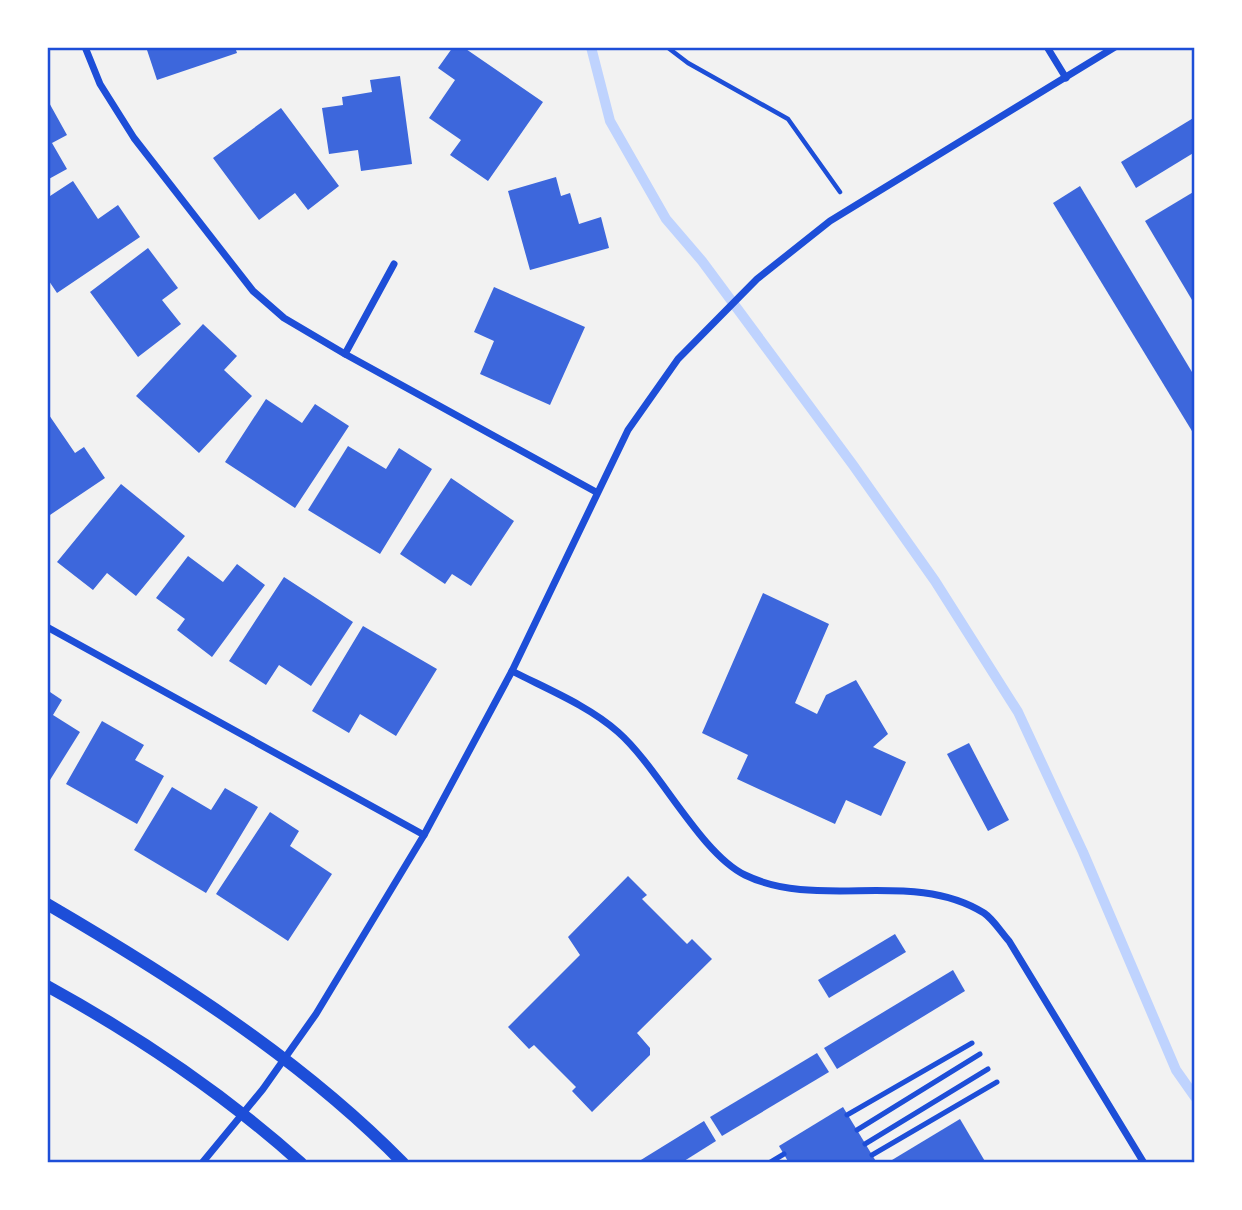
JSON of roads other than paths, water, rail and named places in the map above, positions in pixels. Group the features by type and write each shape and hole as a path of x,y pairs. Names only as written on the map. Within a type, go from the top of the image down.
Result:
{"street":[{"path":"85,47 100,84 134,138 230,265 253,291 284,318 596,492"},
{"path":"1047,47 1066,78"},
{"path":"202,1163 263,1089 316,1014 424,835 512,671 628,430 678,359 757,279 830,221 1115,47"},
{"path":"345,354 394,264"},
{"path":"47,626 424,835"},
{"path":"512,671 617,731 671,794 706,841 744,874 795,889 909,891 932,895 985,914 1023,963 1144,1163"},
{"path":"47,904 144,960 284,1060 371,1130 403,1163"},
{"path":"47,986 101,1016 244,1113 301,1163"}],"lane":[{"path":"848,1115 972,1043"},
{"path":"857,1130 980,1055"},
{"path":"865,1144 988,1069"},
{"path":"872,1155 997,1082"},
{"path":"769,1163 784,1154"}],"waterway":[{"path":"591,47 610,121 666,219 702,261 853,465 935,581 1018,712 1083,852 1176,1070 1195,1097"}]}
